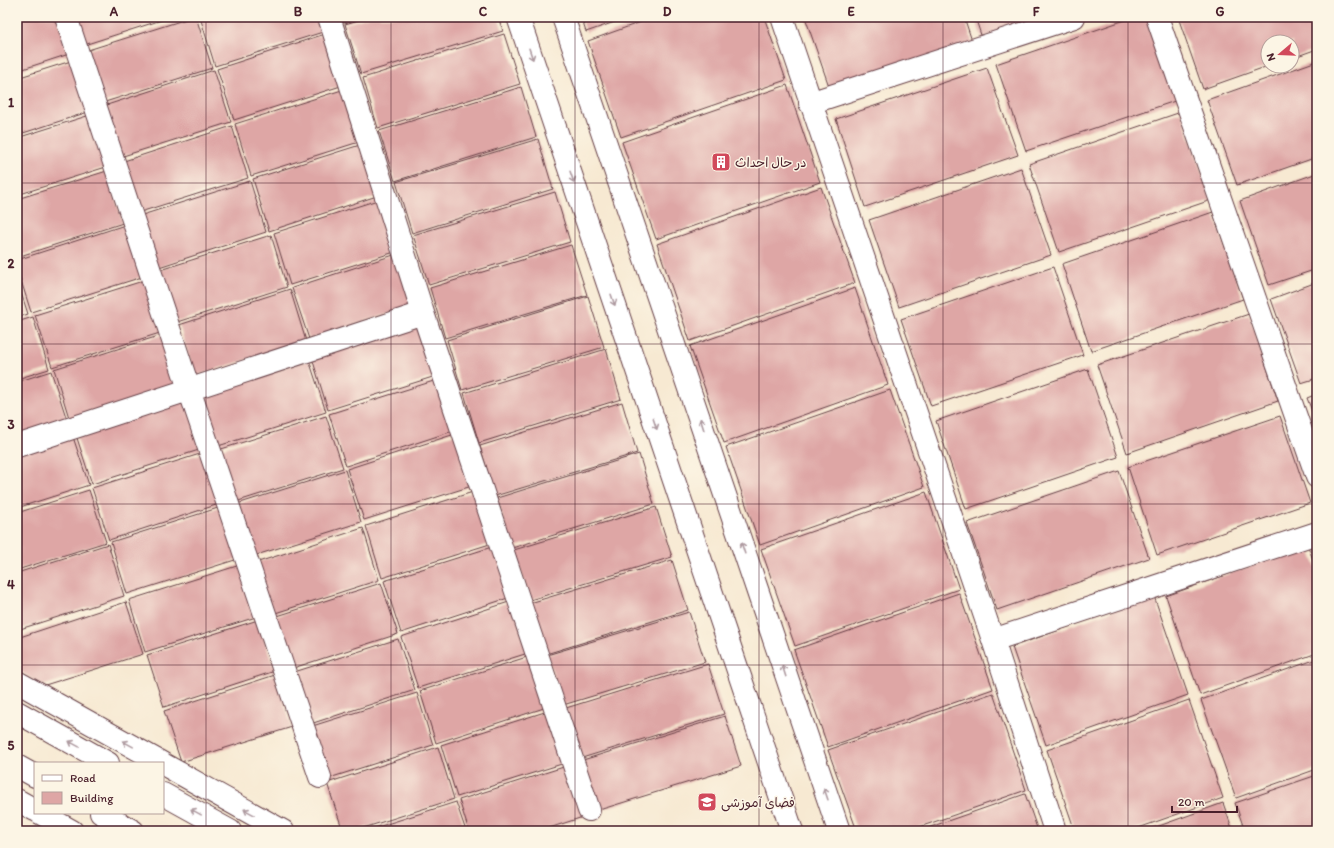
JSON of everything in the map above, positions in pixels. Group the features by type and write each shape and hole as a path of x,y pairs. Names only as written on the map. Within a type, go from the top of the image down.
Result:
{"street":[{"path":"66,17 189,389 320,777"},
{"path":"329,17 423,313 589,810"},
{"path":"518,17 792,831"},
{"path":"563,17 839,831"},
{"path":"782,17 993,640 1055,831"},
{"path":"810,103 1074,17"},
{"path":"1157,17 1317,477"},
{"path":"17,446 423,313"},
{"path":"993,640 1317,534"},
{"path":"17,682 160,762"},
{"path":"17,712 106,762"},
{"path":"164,764 283,831"},
{"path":"17,766 34,775"},
{"path":"164,795 230,831"},
{"path":"17,800 34,809"},
{"path":"42,814 72,831"},
{"path":"103,814 133,831"}],"building":[{"path":"17,17 58,17 69,54 17,71"},
{"path":"75,17 171,17 84,45"},
{"path":"196,17 212,68 102,103 85,51"},
{"path":"200,17 322,17 326,31 215,66"},
{"path":"342,17 362,17 344,23"},
{"path":"369,17 498,17 503,31 361,74 345,24"},
{"path":"581,17 629,17 586,32"},
{"path":"655,17 764,17 786,80 621,137 588,41"},
{"path":"805,17 964,17 973,44 831,92"},
{"path":"975,17 1042,17 982,38"},
{"path":"1134,17 1150,17 1178,100 1026,151 996,64"},
{"path":"1178,17 1317,17 1317,49 1300,55 1300,34 1260,34 1260,69 1203,89"},
{"path":"328,33 344,85 234,120 217,69"},
{"path":"504,34 520,84 378,128 363,78"},
{"path":"71,61 88,112 17,135 17,78"},
{"path":"1317,61 1317,157 1237,185 1207,100 1280,74 1300,74 1300,67"},
{"path":"987,68 1018,155 865,207 836,119"},
{"path":"214,70 231,122 120,157 104,106"},
{"name":"در حال احداث","path":"787,85 820,182 656,239 622,142"},
{"path":"521,87 536,137 395,181 379,131"},
{"path":"345,89 362,141 251,176 235,124"},
{"path":"1181,112 1211,200 1059,252 1029,164"},
{"path":"90,115 106,167 17,195 17,138"},
{"path":"232,126 248,178 137,213 121,162"},
{"path":"538,139 553,189 412,233 396,182"},
{"path":"363,144 380,195 269,231 253,179"},
{"path":"1021,168 1051,255 899,307 869,220"},
{"path":"107,171 123,223 17,257 17,199"},
{"path":"1317,173 1317,269 1269,285 1240,201"},
{"path":"250,181 266,232 156,268 139,216"},
{"name":"در حال احداث","path":"821,187 855,283 690,341 657,244"},
{"path":"555,192 570,242 429,285 413,235"},
{"path":"384,198 401,250 290,285 274,233"},
{"path":"1213,212 1243,299 1091,351 1062,264"},
{"path":"125,225 142,277 31,312 17,268 17,260"},
{"path":"271,235 287,287 177,322 160,270"},
{"path":"571,245 587,295 445,338 430,288"},
{"path":"403,252 420,304 309,339 292,288"},
{"path":"1053,267 1083,355 931,406 901,319"},
{"path":"17,280 28,314 17,318"},
{"path":"146,280 163,332 52,367 35,315"},
{"path":"1317,282 1317,378 1301,383 1271,299"},
{"path":"855,288 888,385 724,443 690,346"},
{"path":"290,289 306,341 195,376 179,325"},
{"path":"588,296 604,347 462,390 447,340"},
{"path":"1249,314 1278,401 1127,453 1097,365"},
{"path":"33,317 49,369 17,379 17,322"},
{"path":"423,323 439,375 328,410 312,358"},
{"path":"165,334 181,386 70,421 54,369"},
{"path":"606,349 621,399 479,443 464,393"},
{"path":"309,360 326,412 215,447 198,395"},
{"path":"1088,369 1118,457 966,509 936,421"},
{"path":"51,371 68,423 17,439 17,382"},
{"path":"440,379 456,430 346,466 329,414"},
{"path":"890,390 924,487 760,545 726,447"},
{"path":"1317,394 1317,424 1307,398"},
{"path":"186,397 202,449 92,484 75,432"},
{"path":"622,402 637,453 495,496 480,446"},
{"path":"326,416 343,468 232,503 215,451"},
{"path":"1280,416 1310,503 1157,555 1128,467"},
{"path":"458,433 475,485 364,520 347,469"},
{"path":"72,434 89,485 17,508 17,452"},
{"path":"203,453 219,504 109,540 92,488"},
{"path":"639,454 654,504 512,548 497,498"},
{"path":"345,470 361,522 250,557 234,505"},
{"path":"1119,471 1149,558 997,610 967,523"},
{"path":"89,490 106,542 17,570 17,513"},
{"path":"476,491 493,543 382,578 366,526"},
{"path":"926,492 959,589 795,646 761,549"},
{"path":"221,507 238,559 127,594 111,542"},
{"path":"656,507 672,557 530,600 514,550"},
{"path":"363,528 379,580 269,615 252,564"},
{"path":"108,544 124,596 17,630 17,573"},
{"path":"495,546 511,597 401,633 384,581"},
{"path":"1308,546 1317,571 1317,653 1200,695 1166,596"},
{"path":"672,560 688,610 546,654 530,603"},
{"path":"240,565 256,617 145,652 129,600"},
{"path":"381,583 398,634 287,670 271,618"},
{"path":"959,593 993,689 828,747 794,650"},
{"path":"1154,596 1188,695 1046,745 1012,647"},
{"path":"512,601 528,653 418,688 401,637"},
{"path":"126,602 143,654 42,686 17,669 17,638"},
{"path":"689,612 705,662 563,705 547,655"},
{"path":"258,620 275,671 164,707 147,655"},
{"path":"398,639 415,690 304,726 288,674"},
{"path":"530,656 547,707 436,743 420,691"},
{"path":"1317,659 1317,769 1236,798 1201,700"},
{"path":"708,664 724,714 582,758 566,708"},
{"path":"275,675 292,727 181,762 164,711"},
{"path":"417,693 433,745 323,780 306,728"},
{"path":"993,693 1026,790 908,831 857,831 828,750"},
{"path":"1189,700 1223,798 1130,831 1075,831 1047,750"},
{"path":"551,710 568,762 457,797 441,745"},
{"path":"725,716 741,766 599,810 583,760"},
{"path":"438,747 454,799 354,831 343,831 327,783"},
{"path":"570,765 586,816 540,831 469,831 459,800"},
{"path":"1317,775 1317,831 1245,831 1235,803"},
{"path":"1025,794 1038,831 919,831"},
{"path":"456,802 466,831 365,831"},
{"path":"1223,803 1233,831 1145,831"}],"place":[{"name":"در حال احداث","path":"721,162"},
{"name":"فضای آموزشی","path":"707,802"}]}
